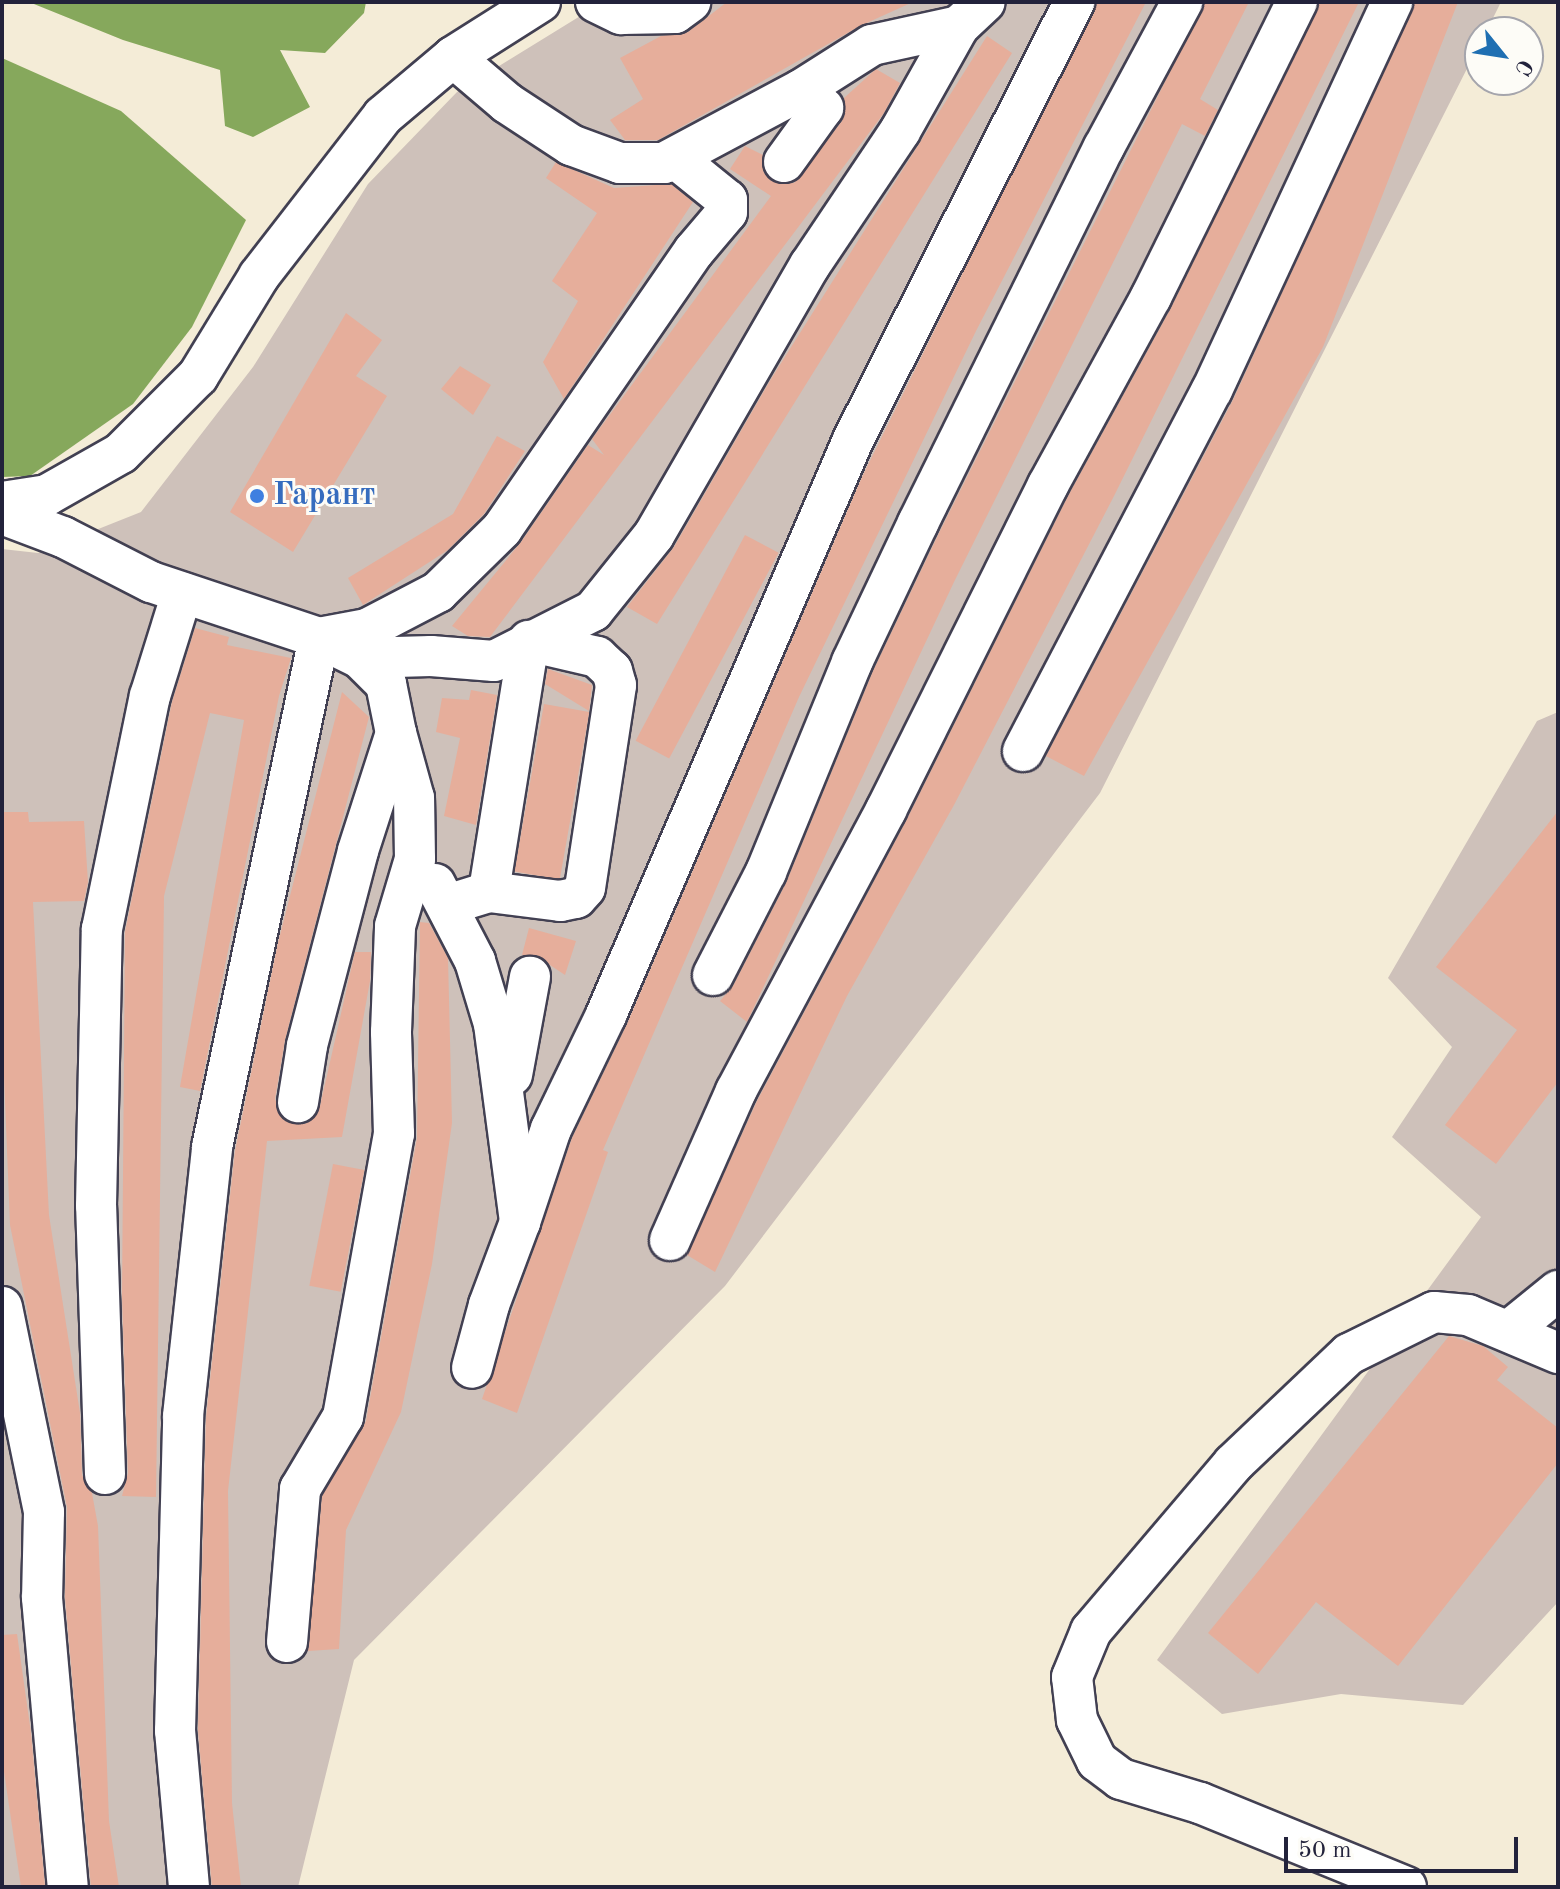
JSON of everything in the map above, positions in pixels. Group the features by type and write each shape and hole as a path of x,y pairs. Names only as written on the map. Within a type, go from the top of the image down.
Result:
{"street":[{"path":"2,502 47,495 121,453 198,376 259,276 383,116 453,57 540,2"},
{"path":"596,2 621,14 675,13 690,2"},
{"path":"472,1368 489,1305 569,1089 606,1015 853,440 1074,2"},
{"path":"713,975 766,872 852,662 918,523 1104,147 1182,2"},
{"path":"670,1240 736,1091 886,810 1048,485 1151,297 1297,2"},
{"path":"1023,751 1212,390 1392,2"},
{"path":"453,57 507,103 571,145 620,163 664,163 801,90 872,45 972,14"},
{"path":"360,658 431,656 494,661 593,611 654,535 810,265 900,131 972,14"},
{"path":"784,162 823,108 801,90"},
{"path":"319,638 367,629 438,592 502,529 694,251 727,212 727,200 675,158"},
{"path":"2,514 182,593 319,638 360,658 386,684 414,798 415,859 395,926 391,1032 394,1134 343,1417 300,1489 287,1642"},
{"path":"105,1474 96,1206 102,929 150,696 182,593"},
{"path":"189,1887 175,1731 183,1416 212,1147 319,638"},
{"path":"450,904 489,892 560,901 576,898 585,888 616,685 612,671 597,657 529,641"},
{"path":"489,892 529,641"},
{"path":"298,1102 307,1046 358,851 396,733"},
{"path":"415,859 450,904 506,1035 507,1095 520,1222"},
{"path":"506,1035 530,977"},
{"path":"506,1035 569,1089"},
{"path":"1510,1330 1558,1291"},
{"path":"2,1307 44,1512 42,1598 68,1887"},
{"path":"1406,1887 1200,1803 1121,1779 1097,1761 1077,1720 1072,1677 1091,1631 1233,1464 1349,1354 1434,1312 1468,1315 1510,1330 1558,1353"}],"shaded area":[{"path":"603,2 1501,2 1494,16 1464,16 1464,75 1100,793 725,1286 354,1660 298,1887 2,1887 2,549 38,553 141,512 253,367 368,184 457,92"},
{"path":"1558,712 1558,1602 1463,1705 1341,1694 1222,1714 1157,1660 1481,1217 1392,1137 1452,1047 1388,978 1537,721"}],"green space":[{"path":"29,2 366,2 364,13 325,53 280,50 310,107 253,137 225,126 220,70 123,40"},
{"path":"2,58 121,111 246,220 192,327 133,404 30,476 2,477"}],"building":[{"path":"727,2 913,2 860,26 658,140 625,140 610,120 643,99 620,58 661,36 688,32"},
{"path":"1097,2 1146,2 976,331 799,697 603,1150 608,1152 517,1413 482,1399 572,1138 627,1024 862,477"},
{"path":"1205,2 1249,2 1200,99 1218,110 1205,136 1182,124 954,582 747,1022 720,1001 733,986 786,883 873,671"},
{"path":"1320,2 1359,2 1114,496 954,805 847,996 715,1272 687,1255 757,1101 906,821 1068,496 1171,308"},
{"path":"1415,2 1458,2 1323,347 1084,776 1046,756 1233,400"},
{"path":"987,36 1012,53 657,624 627,607 674,547 771,379"},
{"path":"876,69 900,83 884,113 490,637 468,636 452,626 521,542 588,445 604,455 592,439 771,196 730,169 745,146 763,155 763,171 770,180 794,183 842,121 844,98"},
{"path":"556,162 614,188 671,184 693,202 564,399 543,362 578,301 552,281 597,213 546,178"},
{"path":"346,313 382,340 356,376 387,396 293,552 230,512"},
{"path":"460,366 491,385 473,415 441,389"},
{"path":"497,436 525,451 484,514 448,550 363,605 348,578 453,514"},
{"path":"745,535 779,553 669,759 636,741"},
{"path":"195,628 229,637 227,645 291,658 279,696 200,1091 180,1087 244,720 210,713 164,896 156,1497 122,1496 128,1473 122,1296 125,932 172,702"},
{"path":"548,669 592,685 589,711 545,684"},
{"path":"471,690 497,695 476,825 444,816 460,738 436,732 442,698 469,700"},
{"path":"342,692 369,717 285,1040 275,1099 284,1120 305,1124 320,1106 355,952 371,952 370,981 342,1137 267,1141 228,1491 232,1803 241,1887 212,1887 198,1730 206,1418 235,1151 278,943"},
{"path":"544,704 589,712 560,879 514,871"},
{"path":"1558,811 1558,1082 1496,1164 1445,1125 1517,1030 1436,967"},
{"path":"2,812 28,812 29,822 84,821 88,882 84,901 33,902 49,1215 80,1413 82,1475 92,1493 98,1526 109,1821 119,1887 91,1887 65,1597 67,1507 10,1225 2,1026"},
{"path":"420,922 429,923 448,958 452,1123 432,1264 401,1412 346,1530 339,1649 308,1651 322,1496 366,1421 417,1138"},
{"path":"529,928 576,941 565,975 535,955 522,955"},
{"path":"333,1164 364,1170 341,1292 309,1286"},
{"path":"1449,1336 1483,1346 1508,1367 1497,1380 1558,1428 1558,1463 1398,1666 1316,1602 1258,1674 1208,1633"},
{"path":"17,1634 31,1733 45,1887 21,1887 2,1758 2,1635"}],"place":[{"name":"Гарант","path":"257,496"}]}
